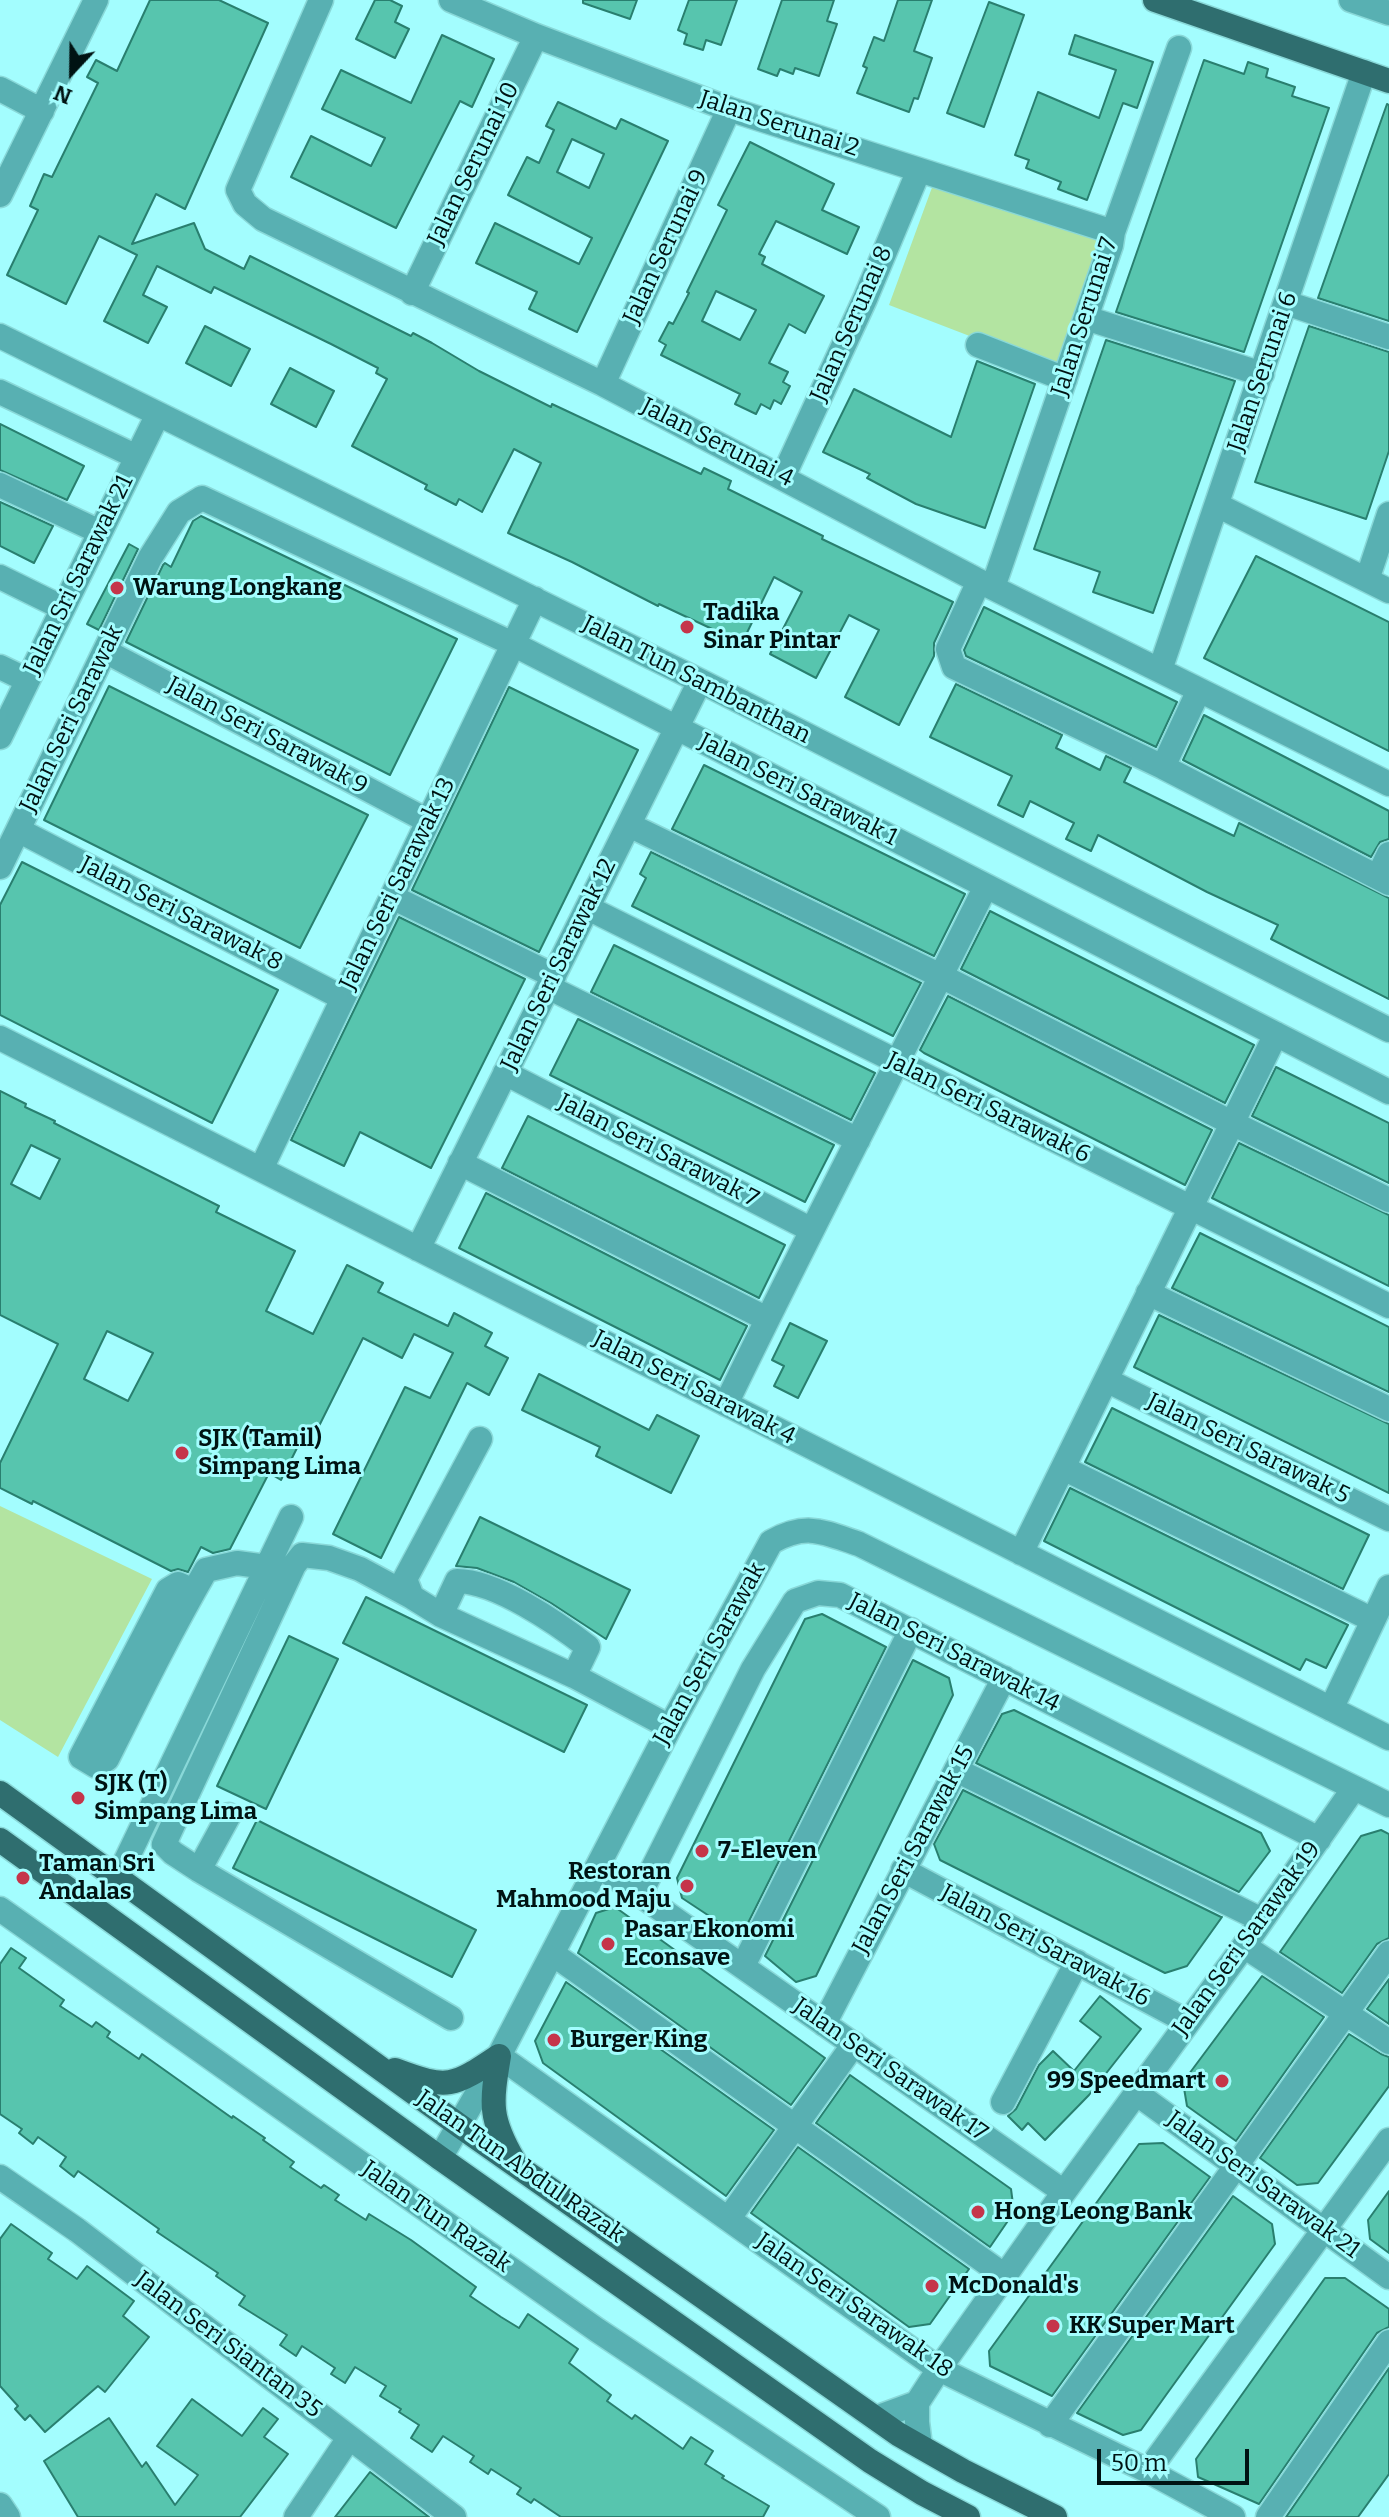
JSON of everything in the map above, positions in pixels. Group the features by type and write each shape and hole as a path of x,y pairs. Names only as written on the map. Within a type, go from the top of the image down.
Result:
{"main road":[{"path":"1155,0 1389,81"},
{"name":"Jalan Tun Abdul Razak","path":"0,1793 460,2126 898,2434 1055,2517"},
{"name":"Jalan Tun Abdul Razak","path":"0,1840 440,2158 870,2461 968,2517"},
{"path":"292,2049 314,2020"},
{"path":"373,2063 419,2079 445,2084 462,2081 499,2056"},
{"path":"499,2056 492,2096 494,2118 499,2135 517,2166"}],"street":[{"path":"0,195 96,0"},
{"name":"Jalan Serunai 4","path":"321,0 238,190 245,204 263,219 603,384 986,584 1389,784"},
{"name":"Jalan Serunai 2","path":"451,0 536,36 729,109 1113,232"},
{"path":"1351,0 1389,13"},
{"name":"Jalan Serunai 10","path":"412,293 536,36"},
{"name":"Jalan Serunai 7","path":"1179,48 1113,232 1065,379 986,584 948,649 954,667 1163,767 1383,880"},
{"name":"Jalan Serunai 6","path":"1160,670 1364,72"},
{"path":"0,89 42,111"},
{"name":"Jalan Serunai 9","path":"603,384 729,109"},
{"name":"Jalan Serunai 8","path":"783,477 865,299 919,170"},
{"path":"1286,303 1389,337"},
{"path":"1086,318 1262,374"},
{"name":"Jalan Tun Sambanthan","path":"0,336 700,681 1389,1030"},
{"path":"978,345 1065,379"},
{"path":"0,392 137,457"},
{"name":"Jalan Sri Sarawak 21","path":"0,737 158,414"},
{"path":"0,485 100,532"},
{"name":"Jalan Seri Sarawak 1","path":"202,498 513,644 1389,1092"},
{"name":"Jalan Seri Sarawak","path":"0,867 150,558 179,512 202,498"},
{"path":"1217,505 1378,586 1389,514"},
{"path":"0,577 63,608"},
{"name":"Jalan Seri Sarawak 13","path":"261,1169 535,599"},
{"name":"Jalan Seri Sarawak 9","path":"105,651 428,821"},
{"path":"0,667 27,680"},
{"name":"Jalan Seri Sarawak 12","path":"418,1249 700,681"},
{"path":"1163,767 1199,690"},
{"path":"629,825 941,976 1389,1200"},
{"name":"Jalan Seri Sarawak 8","path":"18,830 343,998"},
{"path":"1383,880 1389,854"},
{"path":"726,1404 810,1229 898,1064 986,886"},
{"path":"392,897 858,1140"},
{"name":"Jalan Seri Sarawak 6","path":"588,908 1389,1306"},
{"path":"1021,1553 1276,1034"},
{"name":"Jalan Seri Sarawak 4","path":"0,1038 1389,1738"},
{"name":"Jalan Seri Sarawak 7","path":"505,1073 810,1229"},
{"path":"460,1163 767,1319"},
{"path":"1148,1293 1389,1409"},
{"name":"Jalan Seri Sarawak 5","path":"1106,1380 1389,1519"},
{"path":"412,1597 405,1579 480,1439"},
{"path":"1063,1468 1373,1620"},
{"path":"118,1877 291,1517"},
{"name":"Jalan Seri Sarawak","path":"440,2158 499,2056 670,1727 771,1542 791,1532 817,1530 859,1544 1389,1805"},
{"path":"451,2018 199,1870 164,1844 294,1565 302,1555 329,1558 360,1569 441,1615 574,1676 670,1727"},
{"path":"194,1591 178,1584 168,1590 81,1757 90,1763 96,1766 107,1759 173,1625 194,1591 206,1570 237,1563 267,1567"},
{"path":"441,1615 457,1581 470,1581 513,1599 556,1622 588,1647 574,1676"},
{"path":"1331,1709 1389,1587"},
{"name":"Jalan Seri Sarawak 14","path":"640,1894 753,1669 795,1601 818,1593 840,1595 1319,1839"},
{"path":"743,1966 911,1630"},
{"name":"Jalan Seri Sarawak 15","path":"824,2024 1004,1678"},
{"path":"956,1770 1262,1920"},
{"name":"Jalan Seri Sarawak 19","path":"917,2403 1354,1788"},
{"path":"199,1870 229,1815"},
{"name":"Jalan Seri Sarawak 17","path":"599,1866 1064,2192"},
{"name":"Jalan Seri Sarawak 16","path":"903,1870 1188,2022"},
{"name":"Jalan Tun Razak","path":"0,1909 597,2330 878,2517"},
{"path":"1244,1946 1389,2042"},
{"path":"1050,2425 1389,1953"},
{"path":"553,1954 1005,2276"},
{"path":"1003,2102 1077,1962"},
{"path":"729,2218 854,2044"},
{"name":"Jalan Seri Sarawak 18","path":"499,2056 939,2369 1148,2471 1233,2517"},
{"name":"Jalan Seri Sarawak 21","path":"1136,2093 1389,2277"},
{"path":"1148,2471 1389,2140"},
{"name":"Jalan Seri Siantan 35","path":"0,2177 77,2230 454,2517"},
{"path":"1268,2517 1389,2342"},
{"path":"876,2418 917,2403 920,2446"},
{"path":"296,2517 349,2438"},
{"path":"0,2505 8,2517"}],"green space":[{"path":"934,182 1105,236 1058,370 889,305"},
{"path":"0,1506 152,1579 58,1757 0,1720"}],"building":[{"path":"150,0 219,0 268,23 185,209 156,194 132,244 194,223 205,249 244,269 250,256 411,336 413,333 551,407 552,404 701,474 704,468 731,481 728,489 823,536 822,539 953,602 934,643 934,656 899,725 845,697 879,630 849,615 816,678 770,654 802,592 774,577 742,643 508,533 541,463 514,449 482,512 459,499 456,505 425,489 427,485 352,446 387,379 376,373 378,368 331,344 214,287 211,293 157,266 143,295 167,307 148,343 104,321 137,255 99,236 66,304 7,275 38,210 30,206 44,174 52,177 98,83 87,77 96,60 117,71"},
{"path":"375,0 390,0 402,6 395,22 409,29 395,58 356,39"},
{"path":"583,0 637,0 630,19 583,3"},
{"path":"689,0 737,0 721,45 706,40 703,50 684,44 687,34 678,30"},
{"path":"782,0 834,0 827,21 837,24 819,76 795,68 793,74 780,69 777,76 758,69"},
{"path":"898,0 932,0 914,51 932,58 918,99 914,98 909,112 857,93 874,37 884,41"},
{"path":"989,2 1024,15 984,127 947,113"},
{"path":"442,35 494,59 472,107 460,101 396,228 291,177 311,136 371,166 385,138 322,109 341,70 411,103"},
{"path":"1075,35 1153,62 1137,108 1123,103 1087,200 1058,189 1061,182 1026,168 1029,160 1015,155 1038,92 1099,118 1116,70 1069,54"},
{"path":"1204,60 1244,74 1248,62 1268,69 1266,77 1295,87 1292,96 1329,108 1244,352 1116,312"},
{"path":"558,102 616,129 621,119 668,141 577,332 529,309 537,292 476,263 495,223 579,264 592,238 508,195 527,157 539,163 554,130 546,126","holes":["572,139 604,154 589,188 557,172"]},
{"path":"1389,105 1389,321 1318,298"},
{"path":"750,142 834,184 822,210 859,227 847,254 776,221 759,254 765,257 762,264 824,296 805,333 789,324 769,363 788,372 783,382 790,386 781,404 774,400 770,409 761,404 756,414 735,404 740,394 661,355 666,345 659,341 669,322 673,324 727,210 718,205","holes":["716,291 756,310 740,340 702,321"]},
{"path":"205,326 250,349 231,386 186,363"},
{"path":"1309,326 1389,352 1389,451 1366,519 1255,482"},
{"path":"1106,340 1235,381 1153,613 1093,592 1100,572 1034,549"},
{"path":"977,361 1035,384 985,528 916,504 867,478 870,474 823,452 854,389 951,437"},
{"path":"290,368 334,391 316,427 271,404"},
{"path":"0,424 84,466 67,500 0,470"},
{"path":"0,502 53,526 34,563 0,546"},
{"path":"201,516 457,639 390,775 126,642 163,565 165,563 171,567 193,521"},
{"name":"Warung Longkang","path":"129,544 138,549 99,630 87,624"},
{"path":"1256,556 1389,622 1389,751 1204,658"},
{"path":"984,607 1177,702 1156,747 966,656 964,650"},
{"path":"956,684 1062,735 1056,748 1100,770 1106,756 1131,768 1124,782 1234,836 1239,823 1389,898 1389,999 1271,939 1278,925 1098,835 1091,851 1066,839 1074,823 1030,801 1023,817 998,805 1012,776 930,737"},
{"path":"109,686 368,815 300,948 44,820"},
{"path":"509,687 638,750 539,952 412,890"},
{"path":"1204,715 1389,811 1389,839 1380,842 1371,857 1183,760"},
{"path":"704,765 965,894 934,956 672,829"},
{"path":"651,852 921,983 893,1036 632,906 646,878 640,874"},
{"path":"22,862 278,990 212,1123 0,1015 0,905"},
{"path":"990,911 1254,1045 1225,1103 961,969"},
{"path":"399,917 525,979 431,1168 360,1132 344,1166 291,1140"},
{"path":"614,945 875,1073 851,1120 591,992"},
{"path":"948,996 1212,1130 1185,1185 920,1050"},
{"path":"578,1019 834,1145 805,1202 550,1075"},
{"path":"1276,1067 1389,1123 1389,1183 1252,1116"},
{"path":"0,1091 54,1123 219,1206 216,1212 295,1251 266,1311 313,1334 347,1265 383,1283 378,1292 448,1326 454,1313 492,1333 485,1346 508,1358 489,1395 467,1383 381,1558 333,1534 405,1387 430,1398 453,1353 414,1334 402,1358 363,1338 316,1432 307,1428 281,1480 269,1473 230,1549 213,1553 201,1547 188,1572 178,1569 171,1571 33,1501 32,1504 0,1488 0,1463 58,1344 0,1315","holes":["31,1145 60,1159 40,1199 11,1184","107,1331 153,1353 128,1401 84,1379"]},
{"path":"528,1116 785,1245 759,1298 502,1168"},
{"path":"1239,1143 1389,1215 1389,1286 1212,1198"},
{"path":"486,1193 747,1326 720,1380 459,1248"},
{"path":"1200,1233 1389,1327 1389,1392 1172,1288"},
{"path":"1159,1315 1389,1424 1389,1493 1134,1367"},
{"path":"790,1323 827,1341 798,1398 774,1386 784,1366 772,1360"},
{"path":"539,1374 649,1430 657,1415 699,1436 671,1493 596,1456 600,1447 522,1410"},
{"path":"1112,1408 1369,1535 1343,1589 1085,1462"},
{"path":"1070,1488 1348,1625 1326,1668 1306,1659 1300,1670 1044,1541"},
{"path":"480,1517 630,1590 606,1639 514,1582 477,1568 456,1566"},
{"path":"366,1597 587,1705 564,1752 343,1643"},
{"path":"822,1614 886,1647 741,1937 682,1898 677,1878 805,1619"},
{"path":"289,1636 338,1659 266,1809 217,1786"},
{"path":"913,1660 949,1678 953,1695 816,1976 796,1982 765,1956"},
{"path":"1014,1710 1261,1833 1270,1851 1239,1892 976,1763 1002,1714"},
{"path":"963,1790 1222,1917 1187,1966 1165,1973 940,1860 934,1844"},
{"path":"257,1820 476,1930 452,1977 233,1868"},
{"path":"1381,1830 1389,1834 1389,1938 1377,1944 1342,1993 1280,1952 1361,1836"},
{"path":"615,1907 825,2058 791,2105 578,1953 596,1913"},
{"path":"11,1948 26,1958 19,1968 64,2000 60,2006 92,2027 96,2022 110,2032 107,2037 139,2059 142,2054 265,2138 263,2140 294,2162 290,2167 321,2188 324,2185 339,2195 335,2200 366,2220 369,2214 411,2240 476,2287 470,2296 519,2328 528,2314 578,2349 569,2363 611,2395 607,2401 632,2419 635,2415 683,2449 691,2437 713,2451 705,2464 769,2506 763,2517 561,2517 534,2499 531,2503 517,2494 521,2488 491,2469 488,2474 470,2462 474,2456 443,2436 432,2452 411,2438 419,2425 380,2396 386,2386 355,2367 345,2383 331,2374 335,2368 302,2346 296,2356 280,2345 287,2335 239,2305 245,2296 216,2276 218,2273 157,2232 159,2229 78,2171 74,2177 60,2166 66,2157 38,2137 33,2144 19,2133 22,2129 0,2114 0,1964"},
{"path":"1262,1976 1324,2017 1236,2141 1187,2106 1183,2082"},
{"path":"1389,1979 1389,2024 1367,2009"},
{"path":"566,1982 774,2130 726,2196 543,2063 535,2041"},
{"path":"1100,1996 1141,2029 1089,2095 1045,2140 1028,2123 1022,2130 1008,2116 1016,2109 1039,2065 1053,2051 1074,2071 1101,2037 1080,2021"},
{"path":"1349,2034 1389,2057 1389,2086 1318,2183 1297,2185 1260,2158"},
{"path":"850,2075 1011,2189 1014,2212 990,2247 816,2123"},
{"path":"1163,2143 1210,2177 1052,2396 990,2366 989,2351 1139,2144"},
{"path":"798,2147 969,2269 930,2324 909,2327 751,2213"},
{"path":"1389,2191 1389,2253 1370,2239 1368,2220"},
{"path":"1233,2196 1272,2224 1275,2244 1141,2430 1123,2435 1077,2413"},
{"path":"11,2224 52,2253 48,2259 77,2279 87,2266 134,2301 123,2316 149,2337 105,2392 98,2386 45,2432 30,2415 25,2420 15,2409 18,2406 0,2386 0,2239"},
{"path":"1325,2278 1345,2278 1389,2309 1389,2327 1377,2333 1259,2504 1198,2477 1196,2459"},
{"path":"1389,2368 1389,2474 1358,2517 1286,2517"},
{"path":"192,2399 242,2436 263,2408 278,2419 264,2437 288,2454 240,2517 78,2517 44,2461 109,2418 142,2467 146,2462 175,2505 198,2475 157,2446"},
{"path":"370,2472 429,2517 335,2517"}],"place":[{"name":"Warung Longkang","path":"117,588"},
{"name":"Tadika Sinar Pintar","path":"687,627"},
{"name":"SJK (Tamil) Simpang Lima","path":"182,1453"},
{"name":"SJK (T) Simpang Lima","path":"78,1798"},
{"name":"7-Eleven","path":"702,1851"},
{"name":"Taman Sri Andalas","path":"23,1878"},
{"name":"Restoran Mahmood Maju","path":"687,1886"},
{"name":"Pasar Ekonomi Econsave","path":"608,1944"},
{"name":"Burger King","path":"554,2040"},
{"name":"99 Speedmart","path":"1222,2081"},
{"name":"Hong Leong Bank","path":"978,2212"},
{"name":"McDonald's","path":"932,2286"},
{"name":"KK Super Mart","path":"1053,2326"}]}
